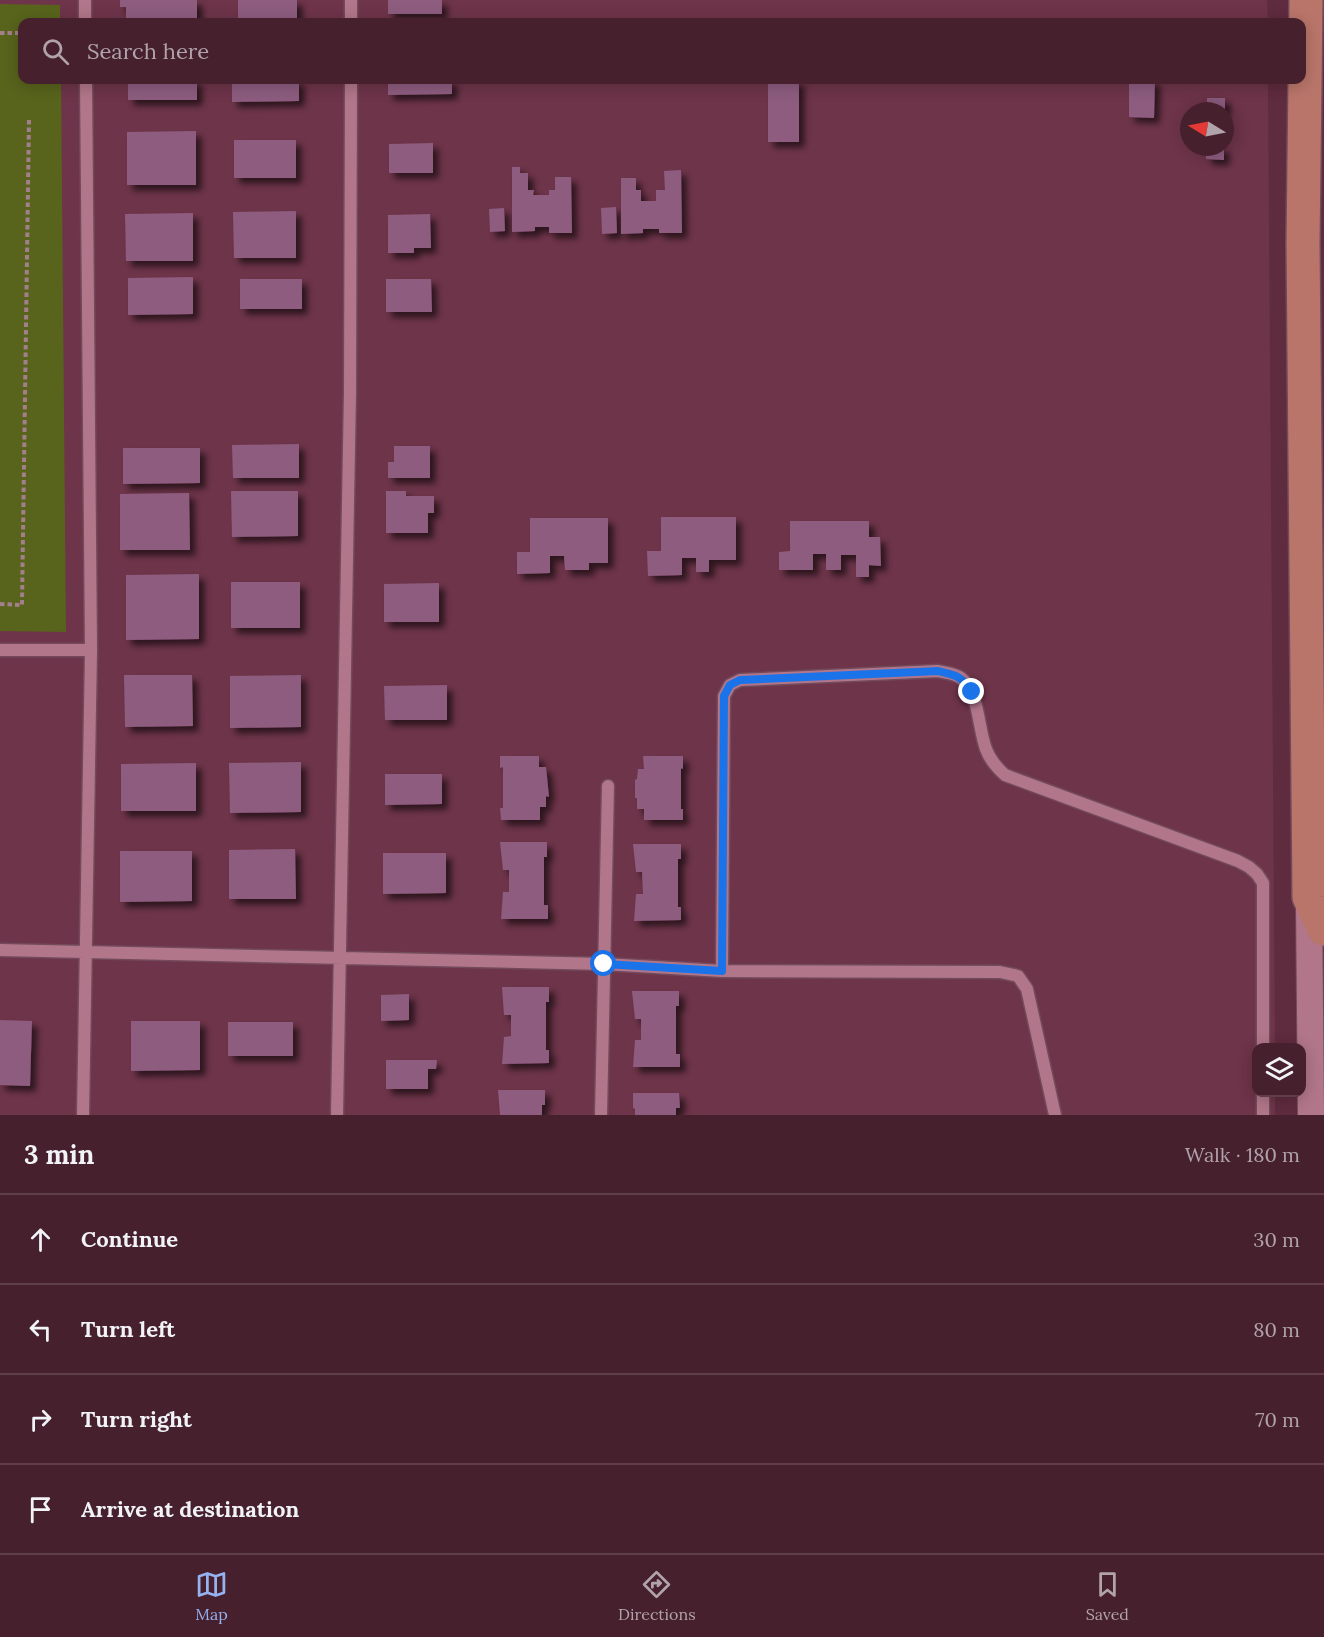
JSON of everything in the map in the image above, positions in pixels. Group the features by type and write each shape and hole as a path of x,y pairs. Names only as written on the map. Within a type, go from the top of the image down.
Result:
{"street":[{"path":"1306,0 1306,18"},
{"path":"1305,84 1303,255 1311,1115"},
{"path":"1309,897 1324,929"}],"lane":[{"path":"85,0 85,18"},
{"path":"351,0 351,18"},
{"path":"83,1115 91,650 86,84"},
{"path":"337,1115 349,404 351,84"},
{"path":"0,650 91,650"},
{"path":"722,971 724,696 730,685 740,680 938,671 963,679 972,692 985,748 994,765 1005,775 1238,861 1257,874 1263,883 1263,1043"},
{"path":"601,1115 608,786"},
{"path":"0,950 604,964 722,971 1000,972 1018,976 1027,989 1055,1115"},
{"path":"1263,1097 1263,1115"}],"path":[{"path":"0,33 18,33"},
{"path":"0,604 22,605 29,119"}],"shaded area":[{"path":"0,0 1267,0 1268,18 18,18 18,84 1268,84 1275,1043 1252,1043 1252,1097 1275,1097 1275,1115 0,1115"}],"green space":[{"path":"0,4 60,5 60,18 18,18 18,84 61,84 66,632 0,631"}],"building":[{"path":"120,0 197,0 197,18 126,18 126,7 120,7"},
{"path":"238,0 297,0 297,18 238,18"},
{"path":"388,0 442,0 442,14 388,14"},
{"path":"128,84 197,84 197,100 128,100"},
{"path":"232,84 299,84 299,101 232,102"},
{"path":"388,84 452,84 452,94 388,95"},
{"path":"768,84 799,84 799,142 768,142"},
{"path":"1129,84 1155,84 1154,118 1129,117"},
{"path":"1207,98 1225,98 1225,102 1207,102"},
{"path":"196,131 196,185 127,185 127,132"},
{"path":"234,140 296,140 296,178 234,178"},
{"path":"433,143 433,173 389,173 389,144"},
{"path":"1206,156 1224,156 1224,160 1206,159"},
{"path":"512,167 520,167 520,173 528,173 528,190 534,190 533,195 549,195 549,190 555,190 555,177 571,177 572,233 549,233 549,227 535,227 535,231 512,232"},
{"path":"681,170 682,233 659,233 659,229 643,229 643,233 621,234 621,178 636,178 636,190 641,190 641,201 656,201 656,190 665,190 664,171"},
{"path":"616,207 617,233 602,234 601,208"},
{"path":"504,208 505,231 490,232 489,209"},
{"path":"296,211 296,258 234,258 233,212"},
{"path":"193,213 193,261 126,261 125,214"},
{"path":"430,214 431,248 414,248 414,253 388,253 388,215"},
{"path":"193,277 193,314 128,315 128,278"},
{"path":"240,279 302,279 302,309 240,309"},
{"path":"386,279 431,279 432,312 386,312"},
{"path":"299,444 299,478 233,478 232,445"},
{"path":"394,446 430,446 430,478 388,478 388,462 394,462"},
{"path":"123,448 200,448 200,483 123,484"},
{"path":"231,491 298,491 298,536 232,537"},
{"path":"386,491 406,491 406,496 434,496 434,513 428,513 428,533 386,533"},
{"path":"189,493 190,550 120,550 120,494"},
{"path":"661,517 736,517 736,560 709,560 709,572 696,572 696,558 682,558 682,575 648,576 647,551 661,551"},
{"path":"530,518 608,518 608,563 589,563 589,570 565,570 564,556 550,556 550,573 517,574 517,552 530,552"},
{"path":"790,521 869,521 869,537 880,537 881,566 869,565 869,577 856,577 856,555 841,555 841,570 826,570 826,554 813,554 813,570 779,570 779,552 790,551"},
{"path":"199,574 199,639 126,640 126,575"},
{"path":"231,582 300,582 300,628 231,628"},
{"path":"439,583 439,622 384,622 384,584"},
{"path":"124,675 192,675 193,726 125,727"},
{"path":"301,675 301,727 230,728 230,676"},
{"path":"447,685 447,720 385,720 384,686"},
{"path":"500,756 539,756 539,767 546,767 549,797 546,796 546,807 540,807 540,820 501,820 503,767 500,768"},
{"path":"643,756 683,756 681,809 683,809 683,820 644,820 644,809 637,809 635,780 638,769 644,769"},
{"path":"301,762 301,812 230,813 229,763"},
{"path":"196,763 196,811 121,811 121,764"},
{"path":"385,774 442,774 442,804 385,805"},
{"path":"500,842 547,842 547,857 544,857 544,905 548,905 548,919 501,919 503,892 509,892 509,870 503,870"},
{"path":"633,844 681,844 681,859 678,859 678,907 681,907 681,920 634,921 636,894 643,894 642,872 636,872"},
{"path":"295,849 296,899 229,899 229,850"},
{"path":"120,851 192,851 192,901 120,902"},
{"path":"383,853 446,853 446,893 383,894"},
{"path":"502,987 549,987 549,1002 546,1002 546,1050 549,1050 549,1063 502,1064 504,1037 511,1036 511,1015 504,1015"},
{"path":"632,991 679,991 679,1006 676,1006 676,1054 680,1054 680,1067 633,1067 635,1040 641,1040 641,1019 635,1019"},
{"path":"409,994 409,1020 381,1021 381,995"},
{"path":"0,1020 32,1021 30,1086 0,1085"},
{"path":"131,1021 200,1021 200,1070 131,1071"},
{"path":"228,1022 293,1022 293,1056 228,1056"},
{"path":"386,1060 437,1060 436,1069 428,1069 428,1089 386,1089"},
{"path":"498,1090 545,1090 542,1115 500,1115"},
{"path":"633,1093 679,1093 680,1108 676,1108 676,1115 635,1115"}],"route":[{"path":"604,964 722,971 724,696 730,685 740,680 938,671 963,679 972,692"}]}
